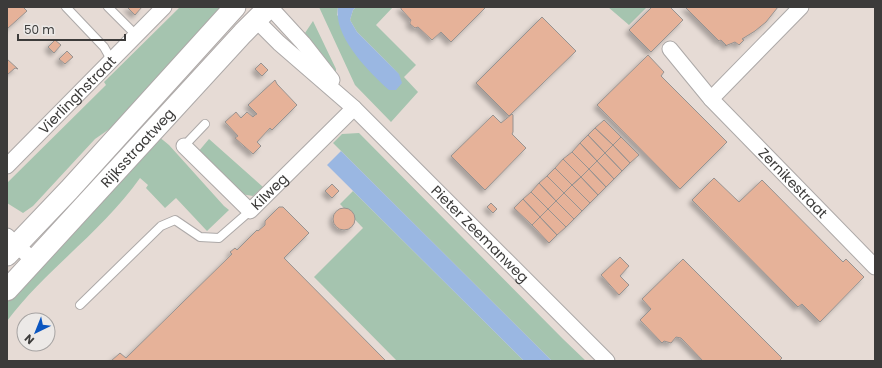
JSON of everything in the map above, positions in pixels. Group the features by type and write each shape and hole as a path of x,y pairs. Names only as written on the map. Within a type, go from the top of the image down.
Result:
{"main road":[{"name":"Rijksstraatweg","path":"10,245 69,190 235,7"},
{"name":"Rijksstraatweg","path":"7,290 261,10"}],"street":[{"name":"Vierlinghstraat","path":"7,166 164,7"},
{"path":"711,99 801,7"},
{"name":"Pieter Zeemanweg","path":"261,10 279,43 354,108 607,361"},
{"name":"Zernikestraat","path":"670,49 711,99 875,267"},
{"name":"Kilweg","path":"184,146 250,211 354,108"},
{"path":"10,245 34,261"}],"lane":[{"path":"66,7 104,47 108,54 110,63"},
{"path":"108,7 136,36"},
{"path":"184,146 205,124"},
{"path":"80,305 162,226 175,220 200,237 219,238 250,211"}],"shaded area":[{"path":"7,7 875,7 875,361 7,361"}],"green space":[{"path":"180,7 225,7 118,123 95,139 33,206 23,213 7,203 7,183 106,85 104,82"},
{"path":"319,7 338,7 337,15 399,74 357,32 350,20 353,10 356,7 393,7 376,25 416,65 404,77 418,92 391,122 355,85"},
{"path":"608,7 647,7 629,25"},
{"path":"313,21 336,69 336,72 305,33"},
{"path":"359,133 586,361 552,361 333,143 342,134"},
{"path":"158,136 169,145 229,210 207,231 176,198 165,208 146,188 148,185 140,178 109,216 39,284 7,321 7,301"},
{"path":"209,139 263,187 253,196 241,194 198,152"},
{"path":"353,191 524,361 397,361 314,277 363,228 340,204"}],"water":[{"path":"338,7 356,7 353,10 350,20 357,32 399,74 402,83 396,90 389,90 372,74 354,53 341,30 338,18"},
{"path":"341,151 552,361 524,361 327,165"}],"building":[{"path":"7,7 23,7 27,11 7,29"},
{"path":"127,7 142,7 135,15"},
{"path":"401,7 486,7 451,42 441,32 432,40 418,27 415,28 410,24 411,20 401,9"},
{"path":"652,7 670,7 683,20 651,52 629,30"},
{"path":"685,7 778,7 766,22 742,39 744,40 739,45 735,42 725,46 726,45 721,40 719,41"},
{"path":"542,17 576,51 509,116 476,83"},
{"path":"55,40 61,45 54,53 48,47"},
{"path":"67,51 73,57 65,64 59,59"},
{"path":"648,55 664,72 661,76 727,142 680,189 597,105"},
{"path":"7,59 18,69 15,68 7,75"},
{"path":"261,63 268,70 262,76 255,69"},
{"path":"275,80 297,105 272,130 270,128 257,142 261,146 253,154 235,138 238,136 225,122 236,112 241,118 247,112 253,117 257,114 248,105"},
{"path":"512,114 512,134 526,148 485,190 451,156 493,115 501,123"},
{"path":"604,120 621,137 613,145 595,128"},
{"path":"595,128 613,145 605,153 588,135"},
{"path":"588,135 605,153 597,161 580,143"},
{"path":"621,137 639,155 630,163 613,145"},
{"path":"580,143 597,161 589,169 572,152"},
{"path":"613,145 630,163 622,171 605,153"},
{"path":"572,152 589,169 581,177 563,159"},
{"path":"605,153 622,171 614,179 597,161"},
{"path":"563,159 581,177 572,185 555,168"},
{"path":"597,161 614,179 606,187 589,169"},
{"path":"555,168 572,185 564,193 547,176"},
{"path":"589,169 606,187 598,195 581,177"},
{"path":"547,176 564,193 556,201 539,183"},
{"path":"581,177 598,195 590,203 572,185"},
{"path":"714,178 739,202 762,180 843,262 846,259 864,277 820,322 802,304 798,307 692,200"},
{"path":"539,183 556,201 548,209 531,192"},
{"path":"332,184 339,191 332,198 325,191"},
{"path":"572,185 590,203 582,211 564,193"},
{"path":"531,192 548,209 540,217 523,199"},
{"path":"564,193 582,211 574,219 556,201"},
{"path":"523,199 540,217 532,225 514,208"},
{"path":"556,201 574,219 566,227 548,209"},
{"path":"491,203 497,209 493,213 487,207"},
{"path":"279,207 283,207 309,233 284,258 386,361 111,361 120,353 126,358 232,254 230,252 235,248 237,250 257,230 258,231 265,225 265,221"},
{"path":"344,208 352,211 355,219 352,227 344,230 336,227 333,219 336,211"},
{"path":"548,209 566,227 557,235 540,217"},
{"path":"540,217 557,235 549,243 532,225"},
{"path":"620,257 629,266 620,276 629,285 619,295 601,275"},
{"path":"683,259 782,358 779,361 703,361 681,338 676,337 671,343 664,341 662,343 640,320 651,309 642,299"}]}
